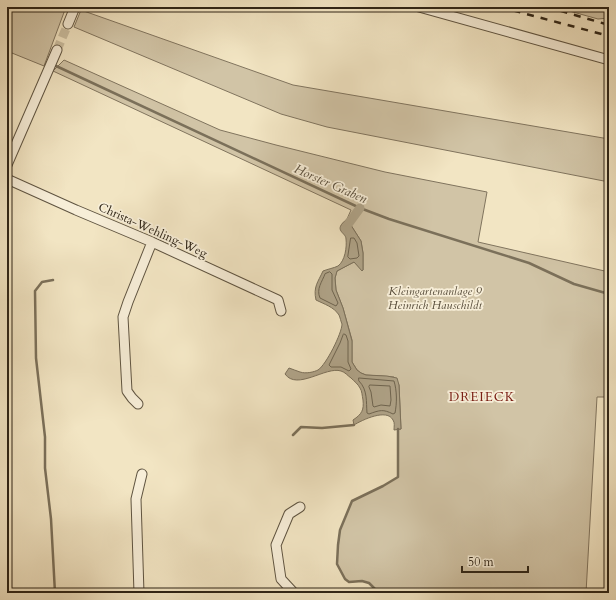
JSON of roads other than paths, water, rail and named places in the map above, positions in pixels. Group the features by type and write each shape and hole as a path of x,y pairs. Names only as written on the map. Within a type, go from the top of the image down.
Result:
{"street":[{"path":"68,24 74,7"},
{"path":"419,7 609,60"},
{"path":"7,165 57,50"},
{"name":"Christa-Wehling-Weg","path":"7,179 152,242 278,300 281,311"},
{"path":"138,404 127,391 123,317 152,242"},
{"path":"139,593 136,499 142,474"},
{"path":"294,593 281,579 276,545 289,514 300,507"}],"water":[{"path":"347,219 361,241 363,253 362,271 354,262 337,271 335,278 336,290 343,308 352,341 352,362 357,370 366,375 397,378 399,385 401,429 394,430 393,420 386,415 374,416 354,425 353,420 363,409 362,392 357,384 345,373 335,370 297,380 290,379 285,374 289,368 305,373 318,370 329,356 339,334 342,324 339,315 332,308 316,300 315,292 316,285 323,271 338,266 344,257 346,250 346,239 340,229"}],"waterway":[{"name":"Horster Graben","path":"54,65 360,208 389,219 529,263 574,284 609,294"},
{"path":"349,223 360,208"},
{"path":"53,280 42,282 35,291 36,358 45,437 45,468 51,519 55,593"},
{"path":"293,435 301,427 322,428 354,425"},
{"path":"379,593 369,583 362,581 349,582 345,579 337,564 338,545 340,530 352,501 398,477 398,429"}],"tunnel":[{"path":"57,50 68,24"}],"railway":[{"path":"500,7 609,36"},
{"path":"547,7 609,25"}],"district":[{"name":"DREIECK","path":"482,396"}],"park label":[{"name":"Kleingartenanlage 9 Heinrich Hauschildt","path":"435,298"}]}
